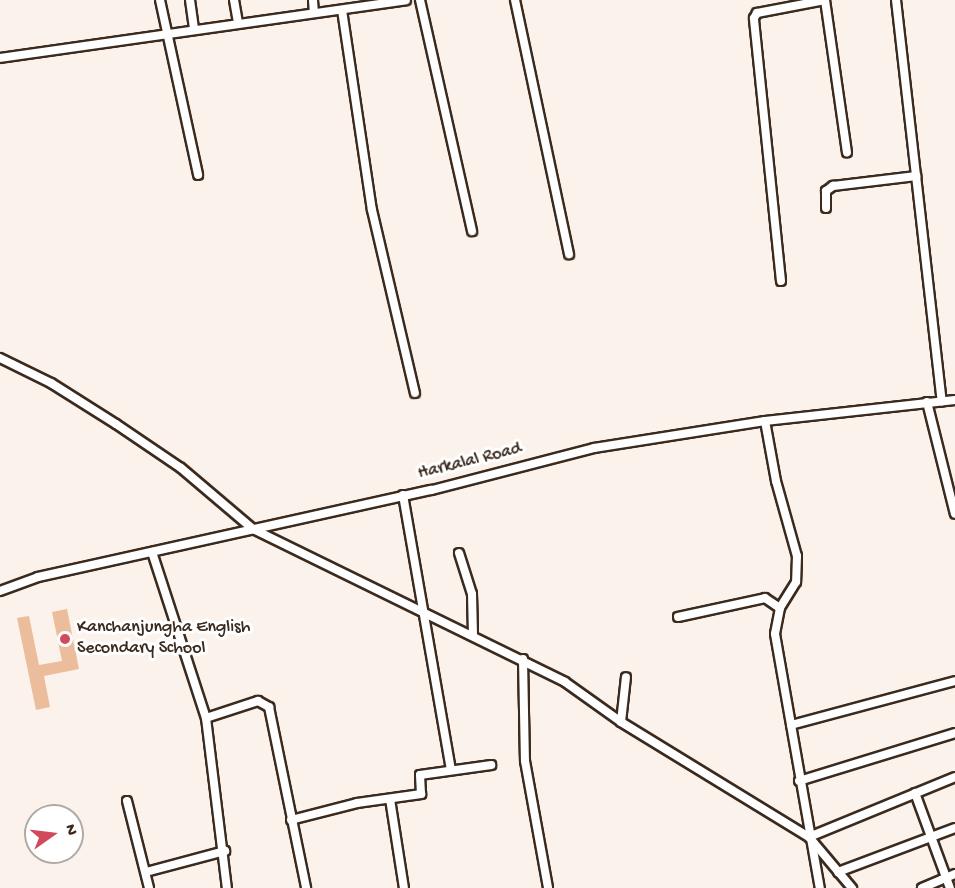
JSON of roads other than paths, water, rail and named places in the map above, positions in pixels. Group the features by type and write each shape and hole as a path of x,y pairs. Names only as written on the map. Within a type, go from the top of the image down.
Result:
{"street":[{"path":"160,0 170,33 198,175"},
{"path":"190,0 194,27"},
{"path":"234,0 238,22"},
{"path":"313,0 314,13"},
{"path":"0,58 170,33 194,27 342,10 406,0"},
{"path":"420,0 472,231"},
{"path":"516,0 569,254"},
{"path":"781,281 754,18 757,14 825,0 847,152"},
{"path":"896,0 942,401"},
{"path":"342,10 372,210 415,393"},
{"path":"826,208 826,191 833,186 916,176"},
{"path":"0,358 51,383 116,423 181,468 253,529 394,594 425,617 473,635 565,682 621,722 808,837 852,888"},
{"name":"Harkalal Road","path":"0,591 38,577 403,495 594,448 765,421 955,400"},
{"path":"927,402 954,508"},
{"path":"765,421 776,481 797,556 796,582 780,608 775,634 808,837 820,888"},
{"path":"403,495 451,769"},
{"path":"152,552 206,718 225,851 227,888"},
{"path":"459,553 472,594 473,635"},
{"path":"678,617 765,597 780,608"},
{"path":"523,660 525,761 548,888"},
{"path":"621,722 626,677"},
{"path":"791,725 955,681"},
{"path":"206,718 258,701 269,707 306,888"},
{"path":"799,781 955,733"},
{"path":"291,820 421,794 420,775 491,765"},
{"path":"808,837 955,777"},
{"path":"915,793 950,888"},
{"path":"390,799 404,888"},
{"path":"128,801 149,888"},
{"path":"838,872 955,828"},
{"path":"146,872 225,851"},
{"path":"922,888 955,874"}],"place":[{"name":"Kanchanjungha English Secondary School","path":"65,639"}]}
